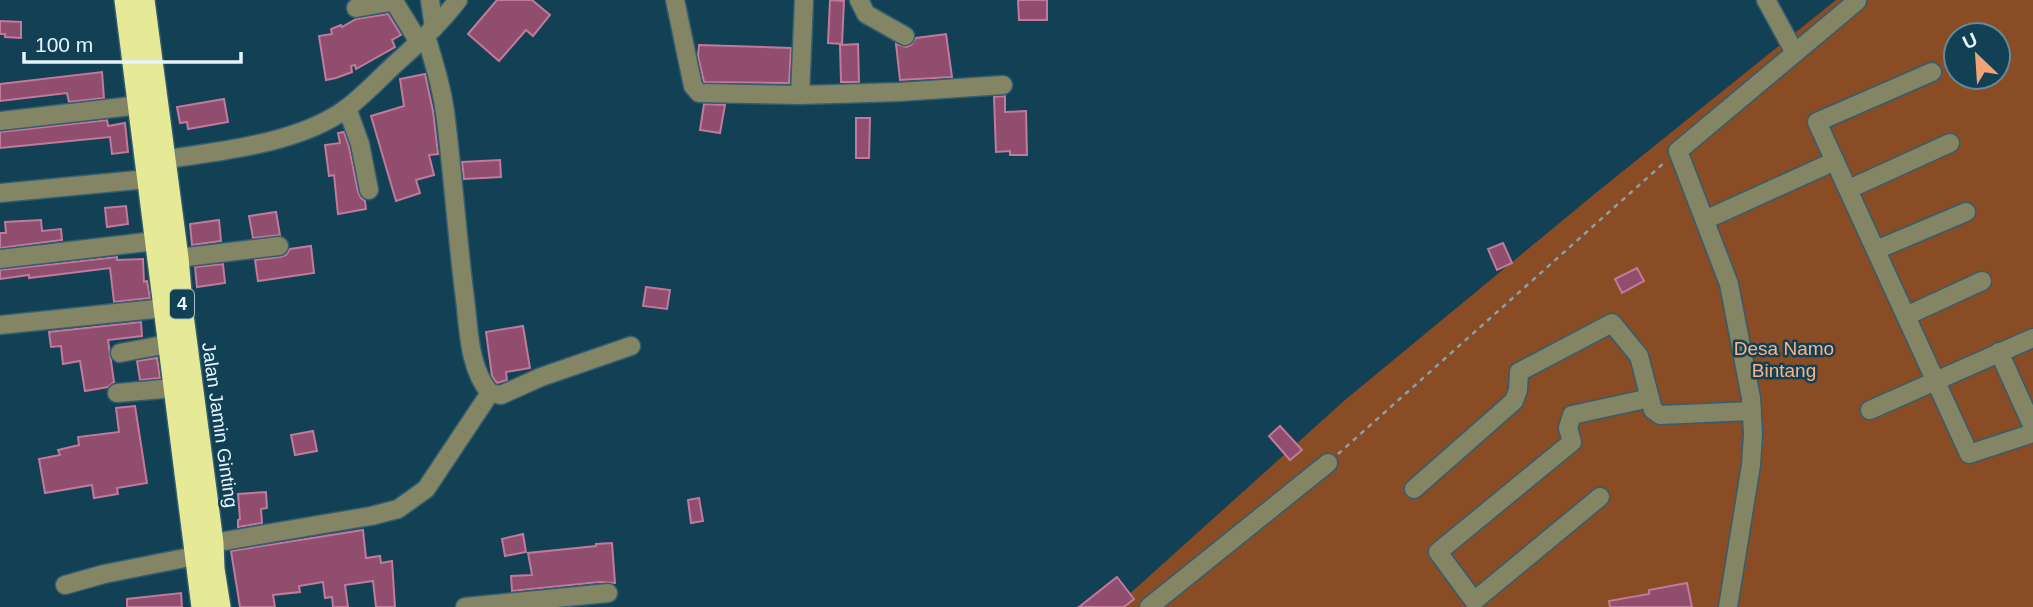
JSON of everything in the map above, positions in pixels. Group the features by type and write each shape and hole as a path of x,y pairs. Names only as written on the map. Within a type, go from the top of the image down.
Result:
{"highway":[{"name":"Jalan Jamin Ginting","path":"125,0 139,105 178,258 220,607"},
{"name":"Jalan Jamin Ginting","path":"144,0 157,170 155,241 202,607"}],"street":[{"path":"430,0 426,36 446,117 455,220 473,359 481,383 490,393 501,395 541,377 631,346"},
{"path":"0,193 157,170 273,141 313,127 347,108 426,36 458,0"},
{"path":"675,0 692,86 696,92 702,94 800,95 1003,85"},
{"path":"800,95 804,0"},
{"path":"859,0 866,14 905,36"},
{"path":"1766,0 1795,53"},
{"path":"1728,607 1751,465 1751,398 1729,284 1678,151 1857,1"},
{"path":"356,8 395,3 426,36"},
{"path":"1932,72 1817,122 1969,454 2033,433"},
{"path":"0,121 139,105"},
{"path":"347,108 360,144 369,190"},
{"path":"1849,189 1950,143"},
{"path":"1705,220 1835,161"},
{"path":"1876,250 1966,212"},
{"path":"0,259 155,241"},
{"path":"178,258 279,246"},
{"path":"1906,316 1982,281"},
{"path":"0,326 164,308"},
{"path":"1414,489 1514,401 1519,372 1612,323 1639,356 1653,410 1660,415 1752,411"},
{"path":"1870,410 2033,338"},
{"path":"120,353 168,344"},
{"path":"1999,352 2033,427"},
{"path":"117,393 174,388"},
{"path":"213,543 398,509 426,488 490,393"},
{"path":"1600,497 1474,601 1438,552 1572,442 1568,428 1572,415 1650,398"},
{"path":"1149,607 1328,463"},
{"path":"65,584 195,556"},
{"path":"465,607 608,593"}],"path":[{"path":"1328,463 1678,151"}],"green space":[{"name":"Desa Namo Bintang","path":"1836,0 2033,0 2033,607 1115,607 1345,400"}],"building":[{"path":"497,0 532,0 550,15 533,36 526,30 499,61 468,34"},
{"path":"830,0 844,1 842,44 828,43"},
{"path":"1018,0 1047,0 1047,20 1019,20"},
{"path":"388,14 401,35 392,40 395,47 356,69 355,65 351,66 352,72 326,80 319,36 332,34 331,29 341,25 342,27 356,19"},
{"path":"0,21 21,22 21,38 0,34"},
{"path":"946,34 952,77 900,80 896,44 906,47 916,38"},
{"path":"858,44 859,82 841,82 840,45"},
{"path":"699,45 791,48 789,83 704,82 698,56"},
{"path":"102,72 104,98 69,102 67,93 0,101 0,84"},
{"path":"425,74 438,154 429,155 434,175 416,180 420,193 396,201 371,116 404,106 400,79"},
{"path":"1005,96 1005,112 1026,111 1027,155 1010,155 1010,151 996,152 994,97"},
{"path":"224,99 228,122 188,129 187,122 180,123 177,107"},
{"path":"704,104 725,105 720,133 700,130"},
{"path":"856,118 870,118 869,158 856,158"},
{"path":"107,120 108,126 125,123 128,152 112,154 110,137 0,148 0,132"},
{"path":"344,132 358,192 365,201 366,209 338,214 334,175 329,176 325,145 340,143 338,133"},
{"path":"500,160 501,177 464,179 462,162"},
{"path":"126,206 128,224 107,227 105,208"},
{"path":"276,212 280,235 253,238 249,216"},
{"path":"41,220 42,231 61,229 62,240 0,248 0,233 6,233 5,222"},
{"path":"219,220 221,241 192,245 190,224"},
{"path":"1503,243 1512,263 1497,270 1488,249"},
{"path":"311,246 314,273 258,281 255,260 280,257 286,255 290,249"},
{"path":"117,257 117,260 143,259 144,282 147,281 150,298 114,302 110,268 0,279 0,270"},
{"path":"223,264 225,283 197,287 195,267"},
{"path":"1637,268 1644,281 1622,293 1615,279"},
{"path":"646,287 670,290 667,309 643,306"},
{"path":"141,322 142,336 108,340 114,382 108,387 85,391 80,361 63,364 61,346 51,347 49,332"},
{"path":"523,326 530,368 506,372 507,380 497,383 492,376 486,332"},
{"path":"157,358 160,378 140,380 137,361"},
{"path":"135,406 147,483 117,488 118,494 94,498 92,485 45,493 39,459 60,455 58,450 79,445 78,437 119,432 116,408"},
{"path":"1280,426 1302,450 1290,460 1269,436"},
{"path":"313,431 317,451 295,455 291,435"},
{"path":"266,492 267,508 261,509 262,523 238,527 238,494"},
{"path":"699,498 703,521 691,523 688,500"},
{"path":"363,530 366,558 380,556 381,563 392,561 395,607 376,607 373,581 345,585 348,607 333,607 332,597 325,598 323,582 299,586 300,592 273,595 275,607 240,607 231,551"},
{"path":"523,534 526,552 505,556 502,539"},
{"path":"612,543 615,583 599,582 512,591 511,576 532,575 528,553"},
{"path":"1117,577 1134,599 1124,607 1079,607"},
{"path":"1687,583 1692,607 1610,607 1609,601 1649,594 1649,590"},
{"path":"181,593 182,607 127,607 127,599"}]}
